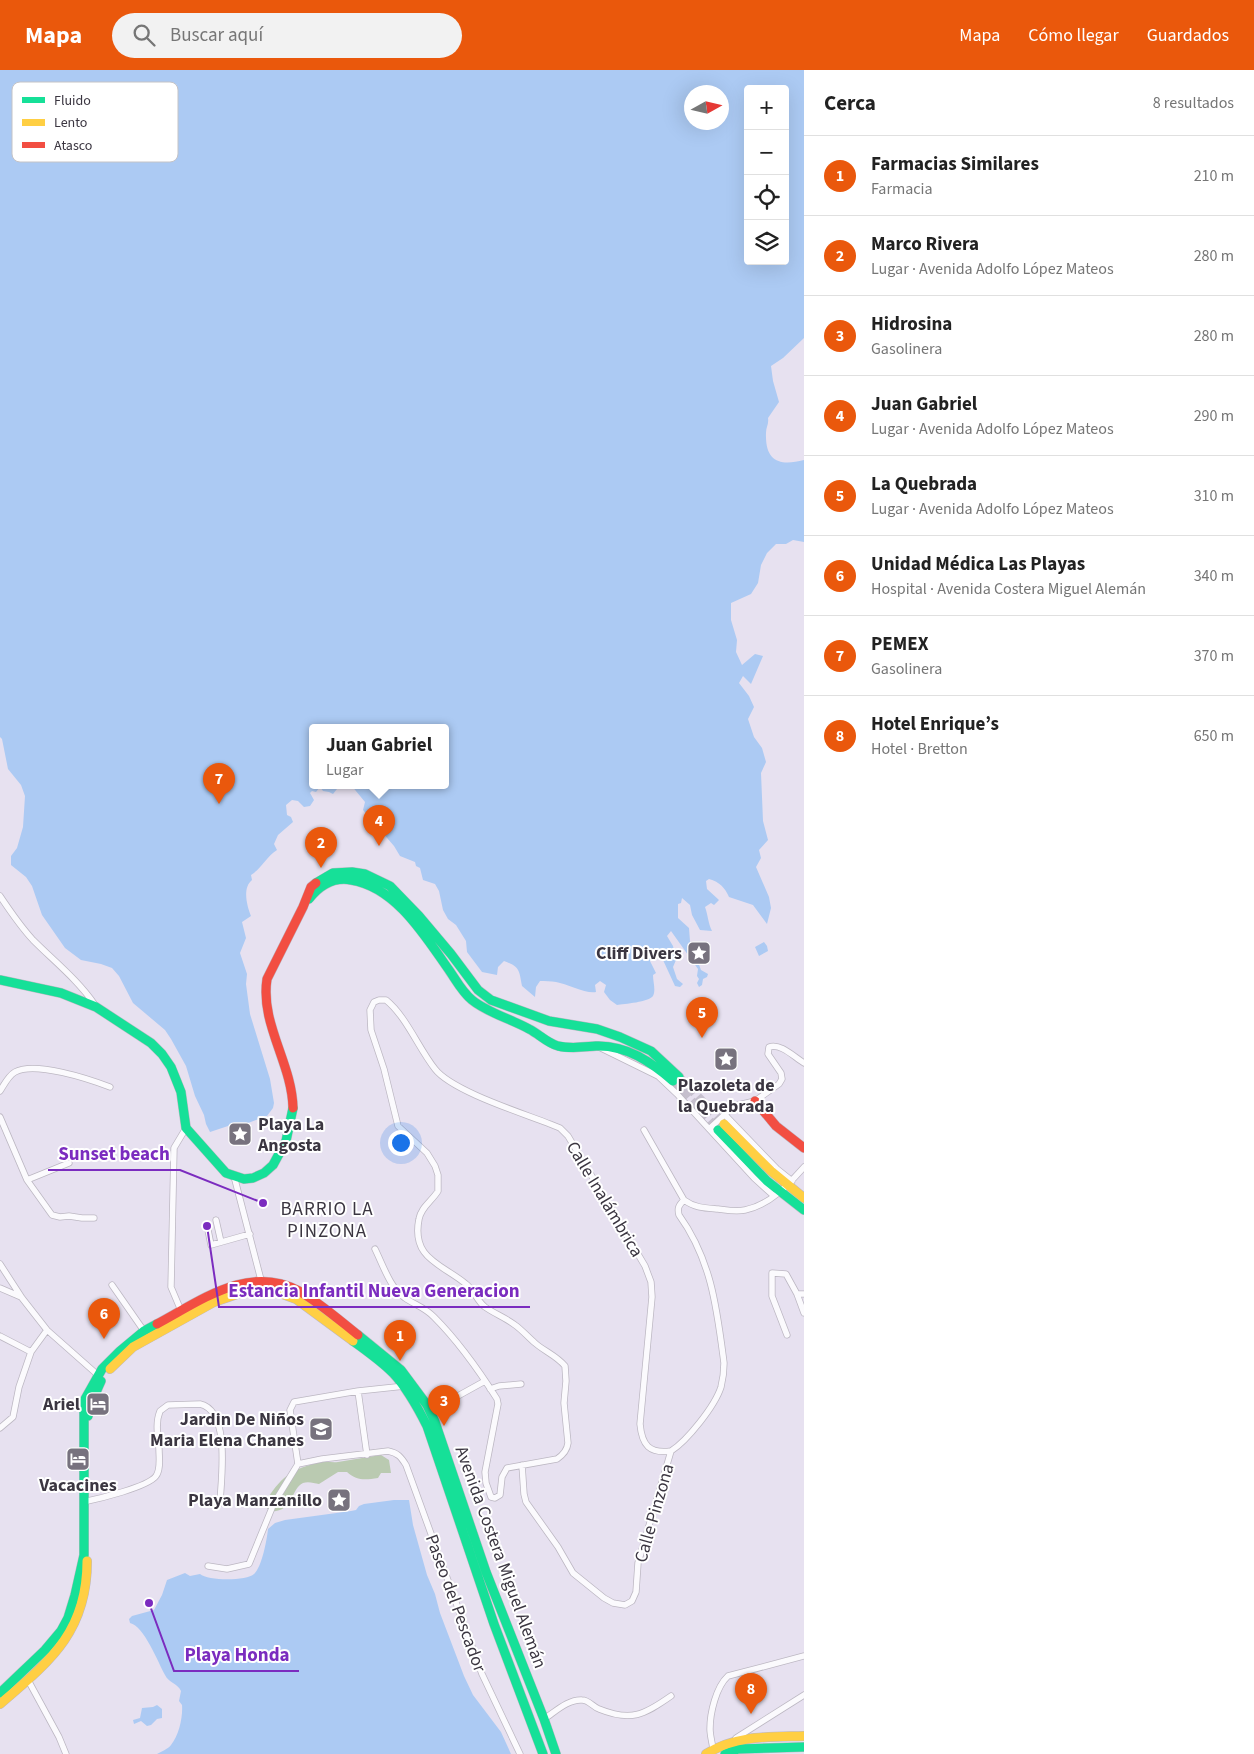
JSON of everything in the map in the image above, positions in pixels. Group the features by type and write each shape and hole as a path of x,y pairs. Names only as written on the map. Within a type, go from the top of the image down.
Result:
{"main road":[{"path":"0,980 61,993 96,1007 151,1043 171,1067 181,1092 186,1128 199,1145 226,1172 244,1179 253,1178 264,1173 273,1165 286,1141 293,1107 292,1088 266,1008 265,992 267,979 311,887 330,874 352,872 370,876 390,886 419,916 478,990 491,1000 549,1022 597,1029 620,1036 651,1051 676,1079 650,1062 617,1046 574,1048 557,1046 528,1029 486,1009 471,999 408,918 385,894 364,882 337,879 315,891 303,907"},
{"path":"755,1101 776,1126 804,1148"},
{"path":"719,1125 771,1171 790,1183 804,1198"},
{"path":"719,1125 777,1194 804,1210"},
{"name":"Avenida Costera Miguel Alemán","path":"100,1376 133,1348 226,1287 261,1280 299,1291 316,1302 386,1357 401,1370 407,1384 426,1414 494,1624 543,1754"},
{"name":"Avenida Costera Miguel Alemán","path":"0,1693 45,1650 68,1618 84,1555 88,1416 90,1406 100,1376 108,1363 144,1331 246,1290 277,1292 296,1299 407,1384"},
{"name":"Avenida Costera Miguel Alemán","path":"426,1414 435,1422 486,1572 556,1754"},
{"name":"Avenida Costera Miguel Alemán","path":"0,1704 40,1670 69,1635 78,1616 86,1587 86,1501"},
{"path":"709,1751 736,1739 804,1736"},
{"path":"725,1754 738,1749 804,1747"}],"street":[{"path":"0,896 33,939 62,966 86,992 96,1007"},
{"name":"Calle Inalámbrica","path":"522,1465 557,1459 565,1453 567,1448 564,1402 565,1366 534,1343 515,1325 483,1306 469,1286 458,1277 440,1268 422,1250 418,1236 419,1215 421,1210 438,1191 438,1175 428,1154 398,1126 384,1069 371,1030 370,1010 374,1002 379,1000 386,1000 393,1005 424,1054 443,1076 461,1088 560,1128 568,1136 645,1266 651,1282 652,1297 640,1424 641,1436 644,1443 650,1448 671,1452"},
{"path":"597,1046 658,1076 677,1094 719,1125 734,1106 755,1101 779,1084 782,1079 781,1073 768,1054 769,1047 775,1045 804,1063"},
{"path":"0,1091 12,1074 31,1068 83,1076 110,1086"},
{"path":"0,1117 27,1180 52,1215 94,1218"},
{"path":"183,1315 171,1287 174,1148 186,1128"},
{"path":"644,1130 684,1200 691,1205 702,1208 745,1211 762,1204 777,1194 804,1167"},
{"path":"27,1180 69,1163"},
{"path":"234,1176 261,1280"},
{"name":"Calle Pinzona","path":"522,1465 526,1502 558,1546 573,1574 612,1603 625,1606 632,1601 636,1592 638,1563 671,1452 687,1438 716,1399 721,1387 724,1363 718,1312 705,1264 696,1241 679,1215 679,1205 684,1200"},
{"path":"216,1220 221,1242"},
{"path":"208,1230 211,1245 250,1234"},
{"path":"375,1249 395,1290 404,1298 419,1305 432,1315 467,1353 497,1399 498,1404 485,1472 486,1483 491,1497 496,1498 500,1495 504,1472 512,1466 522,1465"},
{"path":"0,1264 22,1298 47,1330 100,1376"},
{"path":"787,1335 772,1296 772,1273 786,1274 797,1294 804,1313"},
{"path":"112,1285 144,1331"},
{"path":"0,1288 22,1298"},
{"path":"797,1294 804,1294"},
{"path":"0,1428 13,1417 19,1386 31,1352 47,1330"},
{"path":"0,1336 31,1352"},
{"path":"426,1414 485,1382"},
{"path":"208,1566 227,1569 248,1564 274,1502 298,1464 290,1410 294,1402 407,1384"},
{"path":"490,1389 499,1386 521,1384"},
{"path":"298,1464 322,1459 367,1454 358,1391"},
{"path":"86,1501 114,1495 152,1480 158,1474 158,1423 160,1411 168,1405 200,1404 206,1405 214,1412 222,1434 220,1503"},
{"name":"Paseo del Pescador","path":"367,1454 395,1452 401,1456 406,1465 482,1674 520,1754"},
{"path":"709,1751 710,1727 714,1706 724,1680 728,1676 804,1656"},
{"path":"28,1680 59,1737 66,1754"},
{"path":"736,1739 804,1695"},
{"path":"544,1719 568,1703 579,1700 586,1701 598,1709 625,1717 649,1711 671,1696"}],"green space":[{"path":"381,1455 389,1460 391,1473 381,1473 378,1478 365,1479 354,1477 347,1472 338,1472 319,1484 303,1483 296,1489 289,1502 282,1509 272,1511 264,1504 281,1481 302,1467 322,1462 336,1462"}],"water":[{"path":"0,70 804,70 804,338 783,358 771,366 779,402 768,418 766,443 771,456 776,460 795,462 804,460 804,542 793,540 786,544 776,544 767,553 761,565 758,583 751,594 731,603 731,620 737,640 736,652 742,665 755,654 763,656 751,684 743,676 739,683 749,696 754,707 748,719 754,737 762,748 766,762 761,773 763,821 768,840 759,850 761,858 756,867 769,897 771,908 767,924 753,905 729,897 722,886 709,879 706,881 707,889 719,900 714,905 711,903 705,907 712,931 700,930 692,915 690,905 682,898 681,903 678,904 678,918 689,928 690,941 701,970 708,974 703,979 702,985 699,987 697,983 699,979 697,976 698,969 671,931 667,936 673,946 676,960 673,967 677,979 683,984 680,987 675,986 663,960 654,954 650,961 656,973 653,975 654,994 651,998 642,1001 617,1005 604,992 606,985 600,981 595,985 596,992 592,992 556,982 540,981 536,987 535,997 522,986 518,970 509,963 504,961 498,967 497,975 482,972 467,952 466,941 456,925 448,919 443,910 439,891 435,884 423,880 420,868 416,866 415,862 400,856 394,846 363,810 365,802 354,789 449,789 449,724 309,724 309,789 318,789 316,792 312,791 310,793 314,800 310,806 304,807 298,801 292,800 286,805 287,815 291,817 293,822 278,835 274,844 277,850 251,875 252,880 246,892 251,916 242,922 246,938 240,953 247,974 246,984 250,1014 270,1079 274,1103 273,1108 267,1116 248,1123 228,1126 210,1132 195,1096 186,1066 165,1030 133,1003 119,976 112,968 81,960 65,948 42,915 32,886 26,877 11,865 11,856 17,848 23,827 25,796 21,785 8,769 0,737"},
{"path":"322,789 337,789 333,794"},
{"path":"764,942 768,951 759,956 755,947"},
{"path":"409,1500 413,1525 427,1575 464,1676 473,1695 501,1732 511,1754 157,1754 170,1746 180,1726 182,1705 179,1701 181,1691 167,1678 145,1637 130,1623 129,1619 132,1616 154,1610 167,1580 185,1573 190,1576 200,1574 211,1578 227,1579 244,1578 254,1574 262,1559 268,1529 275,1523 351,1511 364,1504"},
{"path":"157,1705 162,1709 162,1718 147,1726 141,1721 134,1724 133,1720 140,1718 142,1708"}],"tunnel":[{"path":"679,1077 724,1124"},
{"path":"673,1081 718,1130"}],"traffic: fast":[{"path":"316,883 333,873 352,872 365,874 390,886 419,916 478,990 491,1000 549,1021 597,1029 620,1037 651,1051 679,1077"},
{"path":"309,899 323,886 333,881 345,879 367,884 382,892 408,915 462,990 478,1005 529,1029 558,1046 572,1048 607,1046 618,1048 647,1061 673,1081"},
{"path":"0,980 61,993 96,1007 151,1043 171,1067 181,1092 186,1128 226,1173 244,1179 253,1178 264,1173 273,1165 286,1141 293,1108"},
{"path":"718,1130 767,1181 804,1210"},
{"path":"0,1693 45,1650 61,1631 68,1618 75,1595 84,1555 84,1401 102,1369 144,1331 157,1324"},
{"path":"358,1335 401,1370 427,1405 435,1422 486,1572 556,1754"},
{"path":"353,1341 393,1373 412,1398 427,1426 494,1624 543,1754"},
{"path":"88,1416 90,1406 101,1381"},
{"path":"725,1754 738,1749 804,1747"}],"traffic: slow":[{"path":"724,1124 771,1171 804,1198"},
{"path":"110,1369 133,1347 214,1302 246,1291 277,1292 296,1299 353,1341"},
{"path":"0,1704 50,1659 73,1626 85,1586 87,1561"},
{"path":"706,1754 729,1743 741,1740 804,1736"}],"traffic: jam":[{"path":"293,1108 288,1075 268,1012 266,996 267,979 311,887 316,883"},
{"path":"755,1101 776,1126 804,1148"},
{"path":"157,1324 226,1288 262,1281 280,1284 299,1291 322,1306 358,1335"}],"place":[{"name":"PEMEX","path":"219,804"},
{"name":"Juan Gabriel","path":"379,846"},
{"name":"Marco Rivera","path":"321,868"},
{"name":"Cliff Divers","path":"699,953"},
{"name":"La Quebrada","path":"702,1038"},
{"name":"Plazoleta de la Quebrada","path":"726,1059"},
{"name":"Playa La Angosta","path":"240,1134"},
{"name":"Sunset beach","path":"263,1203"},
{"name":"Estancia Infantil Nueva Generacion","path":"207,1226"},
{"name":"Unidad Médica Las Playas","path":"104,1339"},
{"name":"Farmacias Similares","path":"400,1361"},
{"name":"Ariel","path":"98,1404"},
{"name":"Hidrosina","path":"444,1426"},
{"name":"Jardin De Niños Maria Elena Chanes","path":"321,1429"},
{"name":"Vacacines","path":"78,1459"},
{"name":"Playa Manzanillo","path":"339,1500"},
{"name":"Playa Honda","path":"149,1603"},
{"name":"Hotel Enrique’s","path":"751,1714"}],"district":[{"name":"BARRIO LA PINZONA","path":"327,1219"}]}
